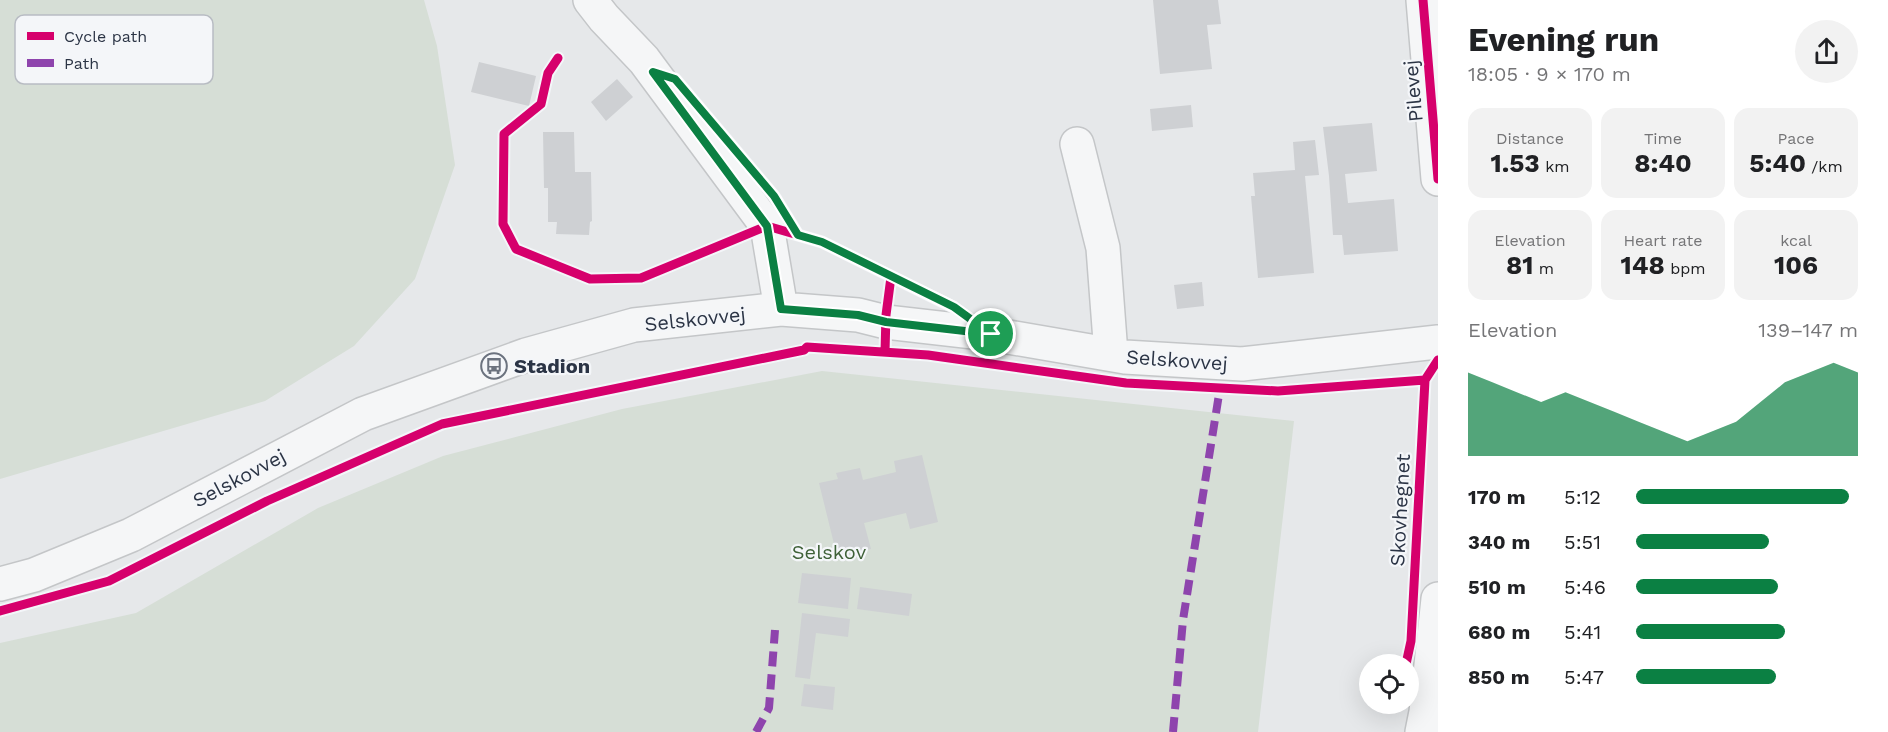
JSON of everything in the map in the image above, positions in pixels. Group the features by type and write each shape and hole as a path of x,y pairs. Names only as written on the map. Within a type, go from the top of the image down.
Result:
{"street":[{"path":"590,0 644,60 767,226 781,309"},
{"name":"Pilevej","path":"1423,0 1438,179"},
{"path":"1077,144 1103,248 1111,354"},
{"name":"Selskovvej","path":"0,584 34,575 131,535 363,414 526,355 634,325 781,309 858,315 886,322 991,334 1111,354 1242,364 1438,342"},
{"path":"1422,732 1438,599"}],"green space":[{"path":"0,0 424,0 437,46 455,165 415,279 354,346 265,401 0,479"},
{"name":"Selskov","path":"822,371 1294,421 1258,732 0,732 0,643 136,613 318,508 443,456 622,409"}],"building":[{"path":"1153,0 1218,0 1221,24 1207,25 1212,69 1160,74"},
{"path":"479,62 536,76 529,106 471,92"},
{"path":"617,79 633,97 606,121 591,102"},
{"path":"1191,105 1193,127 1152,131 1150,109"},
{"path":"1372,123 1377,171 1345,174 1348,203 1394,199 1398,251 1344,255 1342,235 1333,235 1323,127"},
{"path":"543,132 574,132 575,172 591,172 592,221 589,235 556,234 557,222 548,222 548,188 544,188"},
{"path":"1315,140 1319,175 1305,176 1314,273 1258,278 1251,196 1255,196 1253,173 1295,170 1293,142"},
{"path":"1202,282 1204,306 1177,309 1174,285"},
{"path":"922,455 938,522 910,529 906,513 864,523 871,549 837,556 819,483 838,479 836,473 860,468 863,480 896,472 894,461"},
{"path":"802,573 851,578 848,609 798,603"},
{"path":"860,587 912,594 909,616 857,609"},
{"path":"802,613 850,619 848,637 816,633 810,679 795,677"},
{"path":"804,684 835,687 833,710 801,706"}],"marked path":[{"path":"1173,732 1183,620 1220,388"},
{"path":"756,732 769,708 775,630"}],"cycle path":[{"path":"1423,0 1438,179"},
{"path":"558,58 548,73 541,104 504,134 503,224 516,249 590,279 641,278 767,226 822,242 953,307 991,334"},
{"path":"653,72 675,79 774,196 798,235"},
{"path":"885,352 886,315 891,277"},
{"path":"0,611 109,581 267,501 442,424 804,350 807,347 928,355 1126,383 1278,391 1425,380"},
{"name":"Skovhegnet","path":"1408,654 1411,641 1425,380 1438,360"}],"place":[{"name":"Stadion","path":"494,366"}],"route":[{"path":"653,72 675,79 774,196 798,235 822,242 954,307 991,334 886,322 858,315 781,309 767,226 653,72"}]}
